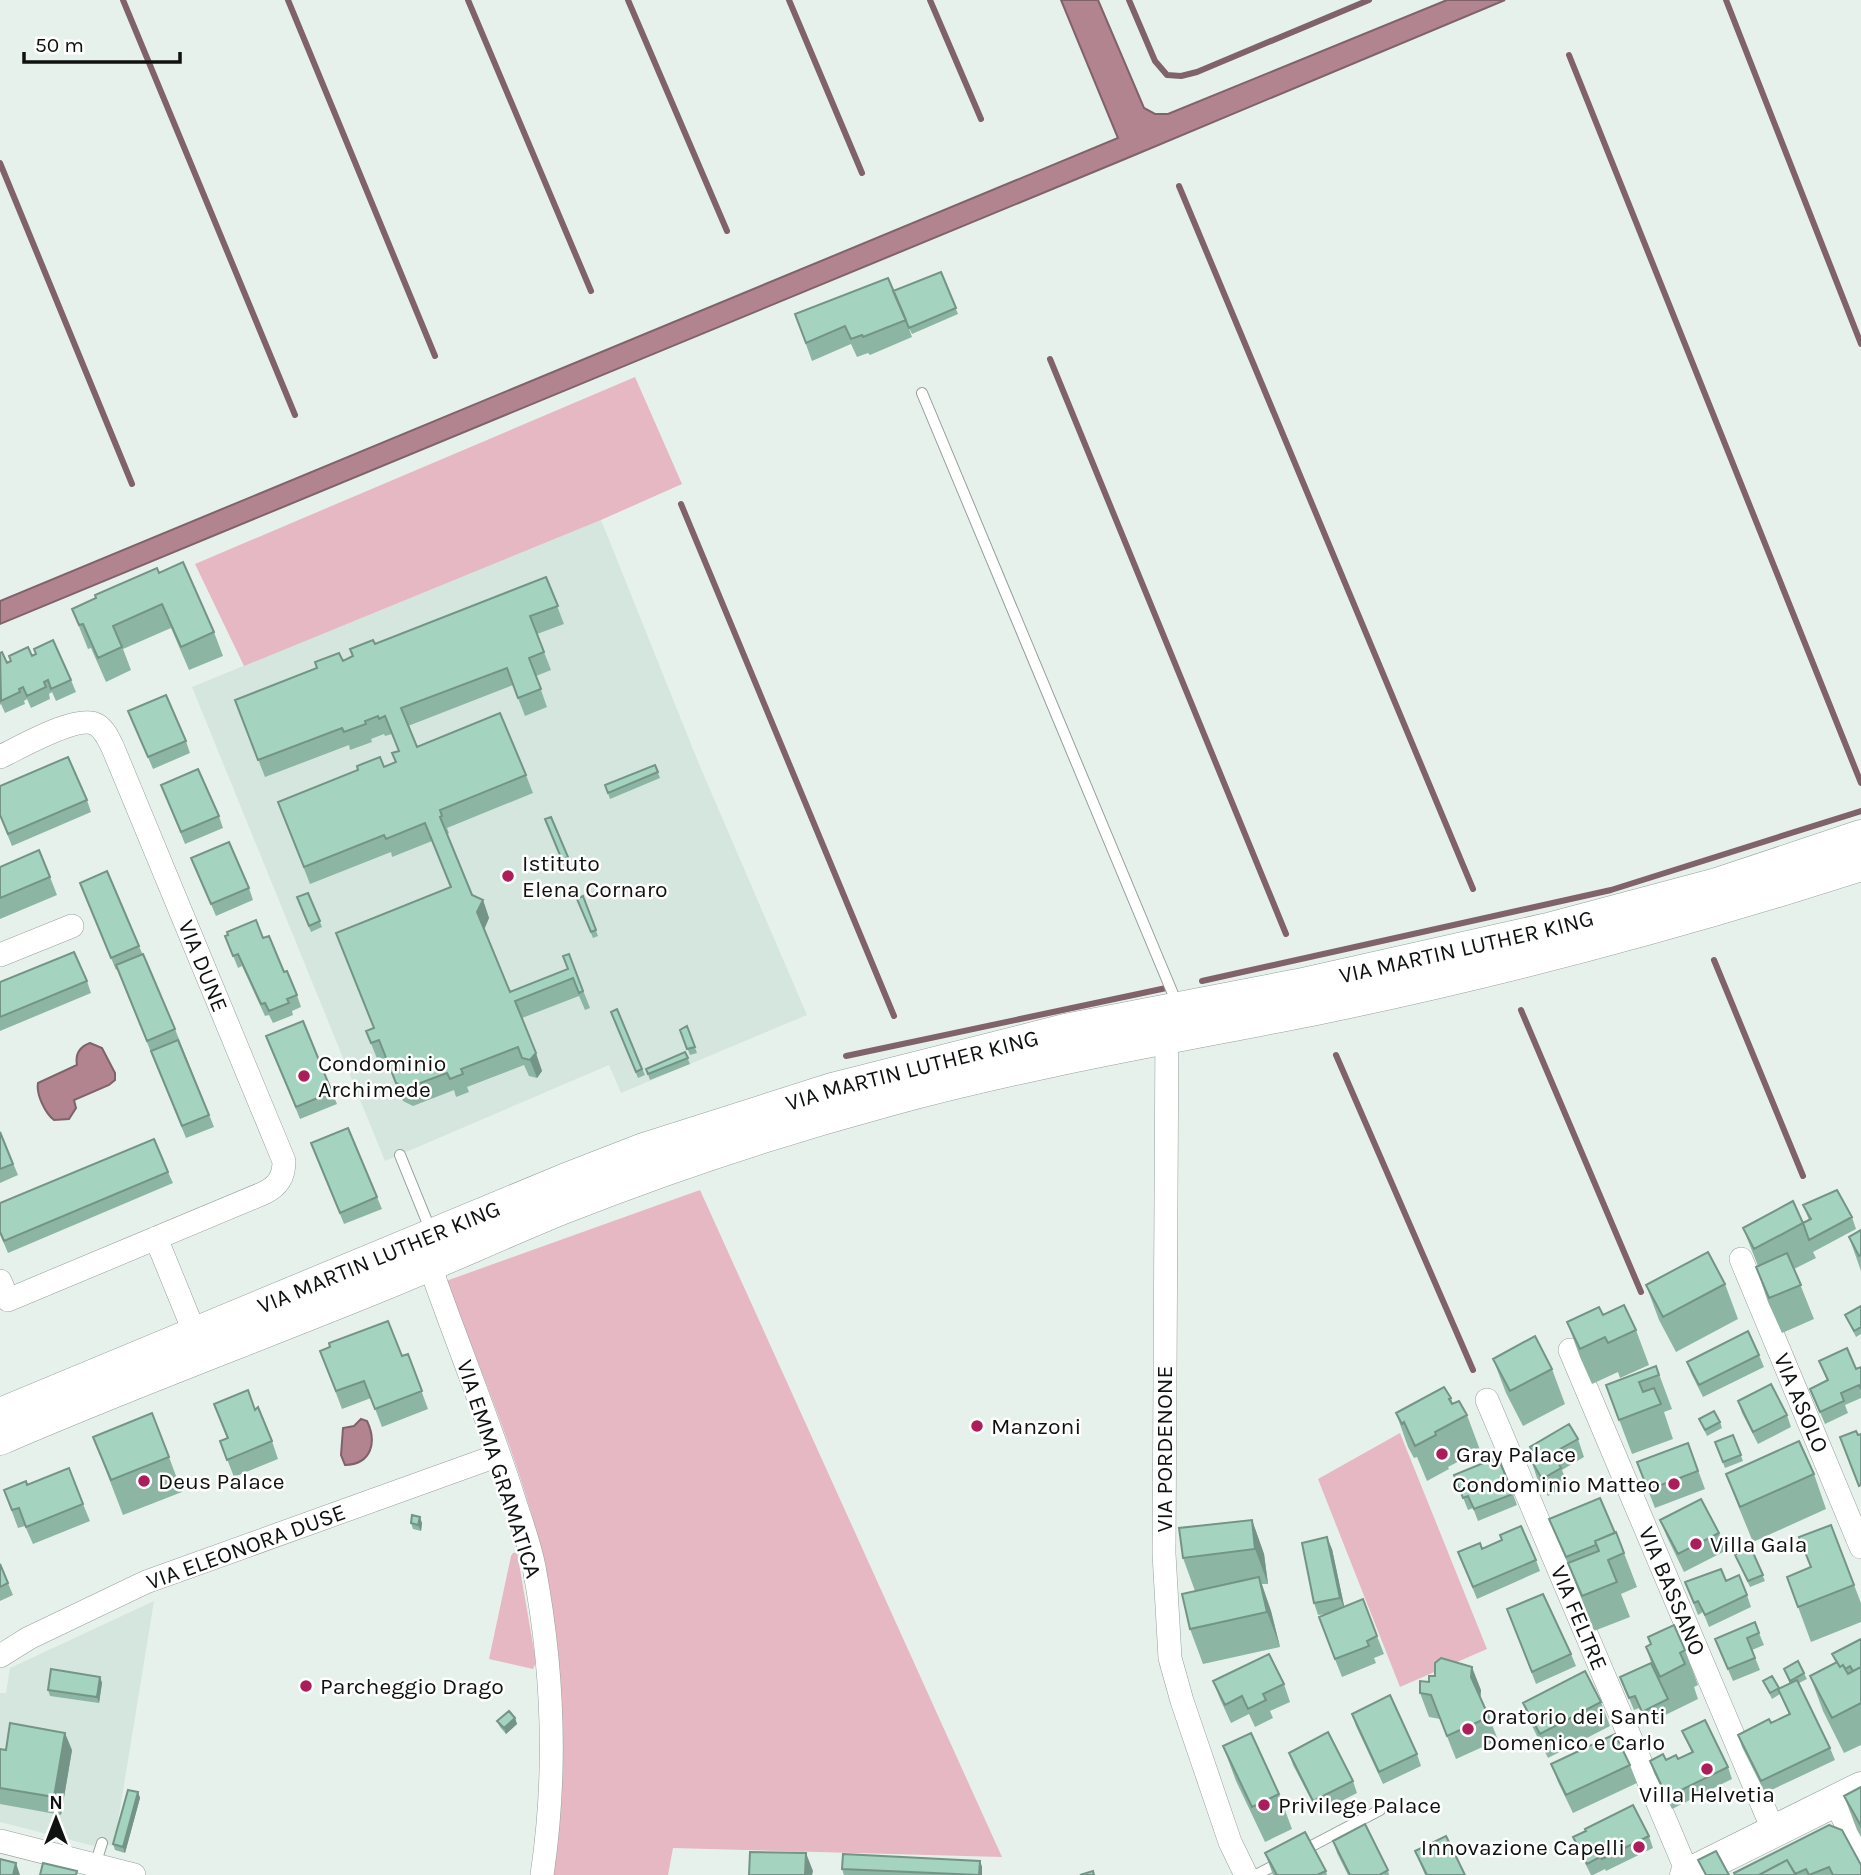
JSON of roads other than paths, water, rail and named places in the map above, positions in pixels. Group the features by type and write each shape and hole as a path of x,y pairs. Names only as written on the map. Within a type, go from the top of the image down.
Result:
{"main road":[{"name":"VIA MARTIN LUTHER KING","path":"0,1414 314,1283 563,1209 691,1161 785,1130 890,1099 973,1079 1171,1019 1311,982 1552,928 1717,884 1861,836"},
{"name":"VIA MARTIN LUTHER KING","path":"1171,1019 1312,1009 1545,957 1729,908 1861,865"},
{"name":"VIA MARTIN LUTHER KING","path":"0,1439 432,1249"},
{"path":"1687,1875 1725,1864 1774,1832 1848,1795"}],"street":[{"name":"VIA DUNE","path":"0,757 79,723 97,725 103,731 113,748 217,1003 282,1153 284,1172 274,1188 8,1300 0,1281"},
{"path":"0,954 72,926"},
{"name":"VIA PORDENONE","path":"1171,1019 1164,1554 1170,1658 1230,1842 1246,1875"},
{"path":"156,1238 189,1319"},
{"name":"VIA EMMA GRAMATICA","path":"432,1249 435,1280 499,1455 533,1565 548,1689 550,1804 542,1875"},
{"name":"VIA ASOLO","path":"1741,1259 1861,1547"},
{"path":"65,1387 115,1355 189,1319 252,1295 314,1283"},
{"name":"VIA BASSANO","path":"1570,1350 1774,1832"},
{"name":"VIA FELTRE","path":"1487,1399 1687,1875"},
{"name":"VIA ELEONORA DUSE","path":"0,1656 29,1638 146,1582 499,1455"},
{"path":"1848,1795 1861,1855"},
{"path":"0,1840 134,1875"}],"lane":[{"path":"922,393 1171,1019"},
{"path":"400,1155 426,1219 432,1249"},
{"path":"1256,1875 1380,1810"},
{"path":"95,1865 102,1843"}],"waterway":[{"path":"123,0 295,415"},
{"path":"288,0 435,356"},
{"path":"468,0 591,291"},
{"path":"628,0 727,231"},
{"path":"789,0 862,173"},
{"path":"930,0 981,119"},
{"path":"1129,0 1155,61 1167,75 1181,76 1197,72 1369,0"},
{"path":"1726,0 1861,344"},
{"path":"1569,55 1861,783"},
{"path":"0,163 132,484"},
{"path":"1179,186 1473,889"},
{"path":"1050,359 1286,934"},
{"path":"681,504 894,1016"},
{"path":"1202,981 1611,890 1861,811"},
{"path":"1714,960 1803,1176"},
{"path":"846,1056 1171,987"},
{"path":"1521,1010 1641,1292"},
{"path":"1336,1055 1473,1370"}],"place":[{"name":"Istituto Elena Cornaro","path":"508,876"},
{"name":"Condominio Archimede","path":"304,1076"},
{"name":"Manzoni","path":"977,1426"},
{"name":"Gray Palace","path":"1442,1454"},
{"name":"Deus Palace","path":"144,1481"},
{"name":"Condominio Matteo","path":"1674,1484"},
{"name":"Villa Gala","path":"1696,1544"},
{"name":"Parcheggio Drago","path":"306,1686"},
{"name":"Oratorio dei Santi Domenico e Carlo","path":"1468,1729"},
{"name":"Villa Helvetia","path":"1707,1769"},
{"name":"Privilege Palace","path":"1264,1805"},
{"name":"Innovazione Capelli","path":"1639,1847"}]}
